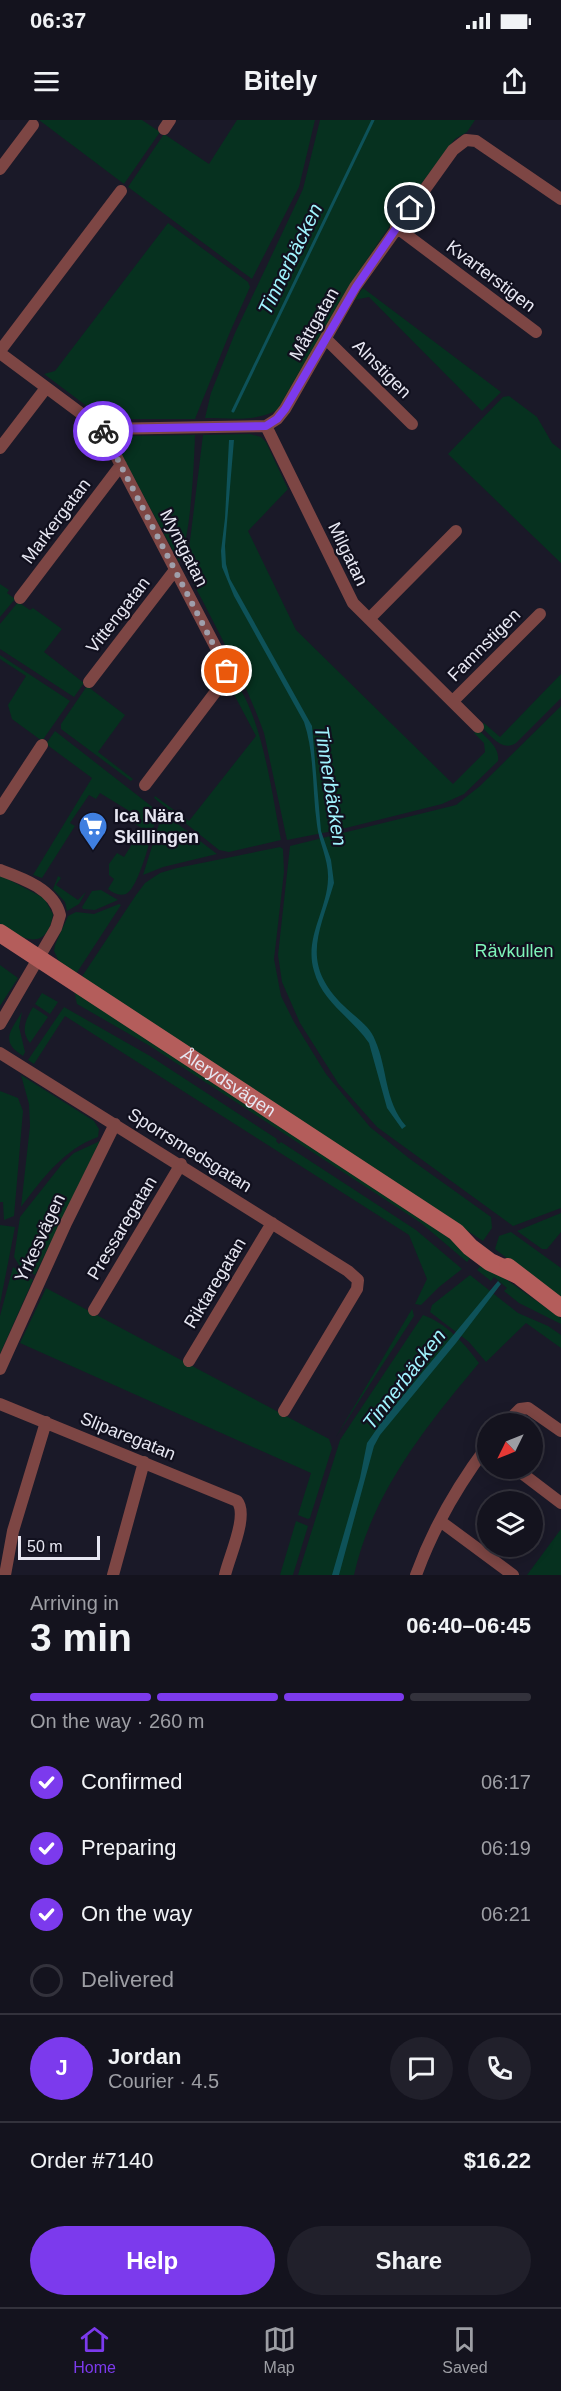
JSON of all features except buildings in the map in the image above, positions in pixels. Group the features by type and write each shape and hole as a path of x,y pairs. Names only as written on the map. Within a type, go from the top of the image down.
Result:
{"main road":[{"name":"Ålerydsvägen","path":"0,933 456,1232 475,1240 561,1308"}],"street":[{"path":"0,168 33,125"},
{"name":"Måttgatan","path":"266,426 277,419 285,409 356,287 396,227 453,150 466,140 472,140 483,145 561,199"},
{"path":"0,352 121,191"},
{"name":"Kvarterstigen","path":"396,227 536,332"},
{"name":"Alnstigen","path":"326,339 412,424"},
{"name":"Myntgatan","path":"0,352 102,429 224,662 226,675 145,786"},
{"path":"0,448 46,388"},
{"path":"102,429 266,426"},
{"name":"Milgatan","path":"266,426 353,603 478,727"},
{"name":"Markergatan","path":"20,598 121,465"},
{"path":"369,619 456,531"},
{"name":"Vittengatan","path":"89,682 175,570"},
{"name":"Famnstigen","path":"453,701 540,614"},
{"path":"0,809 42,745"},
{"path":"0,870 23,879 51,897 58,908 59,920 0,1024"},
{"name":"Sporrsmedsgatan","path":"0,1053 181,1164 348,1271 358,1280 357,1289 284,1411"},
{"name":"Yrkesvägen","path":"0,1368 66,1223 115,1124"},
{"name":"Pressaregatan","path":"94,1310 181,1164"},
{"name":"Riktaregatan","path":"189,1361 272,1223"},
{"name":"Sliparegatan","path":"0,1404 230,1496 241,1505 242,1516 225,1575"},
{"path":"516,1413 520,1409 528,1408 535,1413"},
{"path":"543,1418 561,1431"},
{"path":"5,1575 13,1531 46,1422"},
{"path":"416,1575 458,1487 477,1461"},
{"path":"113,1575 144,1462"},
{"path":"529,1479 561,1503"},
{"path":"440,1521 513,1575"}],"green space":[{"path":"39,120 142,120 160,132 124,184"},
{"path":"237,120 315,120 299,187 252,279 128,187 164,134 209,164"},
{"path":"320,120 475,120 467,132 455,139 391,224 353,280 277,410 251,418 205,418 211,393 235,333 303,189"},
{"path":"168,223 248,282 250,287 195,419 111,419 92,410 44,374 55,371"},
{"path":"363,288 501,392 482,411 369,297 354,300"},
{"path":"509,396 537,417 552,443 561,450 561,563 448,454 503,397"},
{"path":"250,434 261,437 266,442 288,489 248,531 296,630 453,784 485,752 484,743 474,733 478,729 495,747 498,761 464,794 442,804 287,840 264,733 256,711 184,565 189,549 203,435"},
{"path":"195,435 189,519 179,562 116,444 121,436"},
{"path":"0,584 9,590 7,593 15,599 0,617"},
{"path":"18,602 30,610 33,608 62,629 44,652 84,683 74,697 0,649 0,624"},
{"path":"0,655 70,701 42,741 12,719 8,705 26,676 0,659"},
{"path":"561,674 561,698 516,743 506,746 501,744 481,726 484,723 500,737"},
{"path":"231,676 242,691 258,732 281,840 229,852 219,850 154,798 155,796 189,821 256,736 228,683"},
{"path":"87,686 125,715 98,752 133,779 131,781 61,729 61,724"},
{"name":"Rävkullen","path":"561,706 561,1208 513,1226 377,1127 338,1083 300,1023 282,982 278,955 290,846 456,805 480,786"},
{"path":"55,731 155,809 156,818 144,859 136,882 126,894 116,894 108,889 114,879 109,875 109,864 117,853 124,857 142,828 135,824 139,817 100,793 96,799 89,795 70,823 75,826 42,878 33,875 92,778 46,744"},
{"path":"166,816 217,854 163,867 143,875 160,821"},
{"path":"280,847 283,849 284,872 274,959 281,996 294,1022 326,1074 370,1127 410,1159 491,1217 492,1228 483,1241 81,978 145,883 160,873"},
{"path":"0,875 44,898 53,914 45,934 39,938 25,938 0,925"},
{"path":"58,876 61,878 56,885 78,900 86,892 79,904 67,911 65,902 53,889"},
{"path":"101,890 118,900 95,910 83,909 92,891"},
{"path":"121,905 76,974 59,962 54,951 55,945 68,916 76,912 94,914"},
{"path":"0,965 18,978 0,1006"},
{"path":"74,991 426,1221 473,1255 467,1262 421,1223 150,1046 77,1004"},
{"path":"42,993 58,1002 50,1014 35,1004"},
{"path":"33,1007 48,1017 30,1043 25,1030 26,1020"},
{"path":"64,1007 150,1056 277,1139 279,1144 281,1142 416,1230 462,1269 421,1305 415,1304 427,1279 409,1235 65,1016 34,1064 28,1060"},
{"path":"22,1012 19,1027 25,1052 23,1056 11,1046 9,1041 11,1031"},
{"path":"21,1075 94,1121 99,1129 98,1137 75,1149 55,1166 21,1207 30,1126 29,1104"},
{"path":"0,1091 18,1098 23,1111 14,1216 4,1220 3,1202 0,1202"},
{"path":"100,1141 35,1275 19,1265 14,1257 20,1217 62,1164 74,1153"},
{"path":"561,1213 561,1232 547,1249 542,1249 517,1231"},
{"path":"0,1225 15,1227 0,1304"},
{"path":"511,1232 561,1268 561,1300 495,1249 499,1236"},
{"path":"483,1263 561,1318 561,1324 519,1303 504,1291 507,1288 494,1277 491,1281 477,1270"},
{"path":"13,1267 33,1280 0,1354 0,1316"},
{"path":"470,1275 518,1313 548,1326 561,1335 561,1348 526,1323 486,1362 469,1342 430,1312 432,1305"},
{"path":"46,1288 329,1439 332,1448 310,1518 298,1515 311,1473 20,1343"},
{"path":"412,1309 414,1316 336,1437"},
{"path":"423,1315 439,1323 454,1335 479,1363 421,1436 388,1488 362,1545 354,1575 298,1575 340,1440"},
{"path":"296,1521 308,1526 293,1575 280,1575"},
{"path":"561,1529 561,1575 527,1575 540,1557 543,1557 543,1553"}],"shaded area":[{"path":"229,440 234,440 225,546 230,579 312,726 321,831 331,860 334,883 319,933 318,962 322,976 330,990 373,1035 390,1095 406,1126 402,1129 387,1108 369,1043 330,1001 314,971 312,947 327,891 328,872 315,812 310,747 304,722 234,596 222,567 221,551"},
{"path":"498,1281 501,1284 456,1343 380,1435 374,1446 339,1575 332,1575 360,1478 367,1443 383,1420"}],"waterway":[{"name":"Tinnerbäcken","path":"233,411 373,120"}],"way so far":[{"path":"103,431 227,671"}],"place":[{"name":"Ica Nära Skillingen","path":"93,852"}],"route":[{"path":"103,431 102,429 266,426 273,423 285,409 356,287 410,208"}]}
